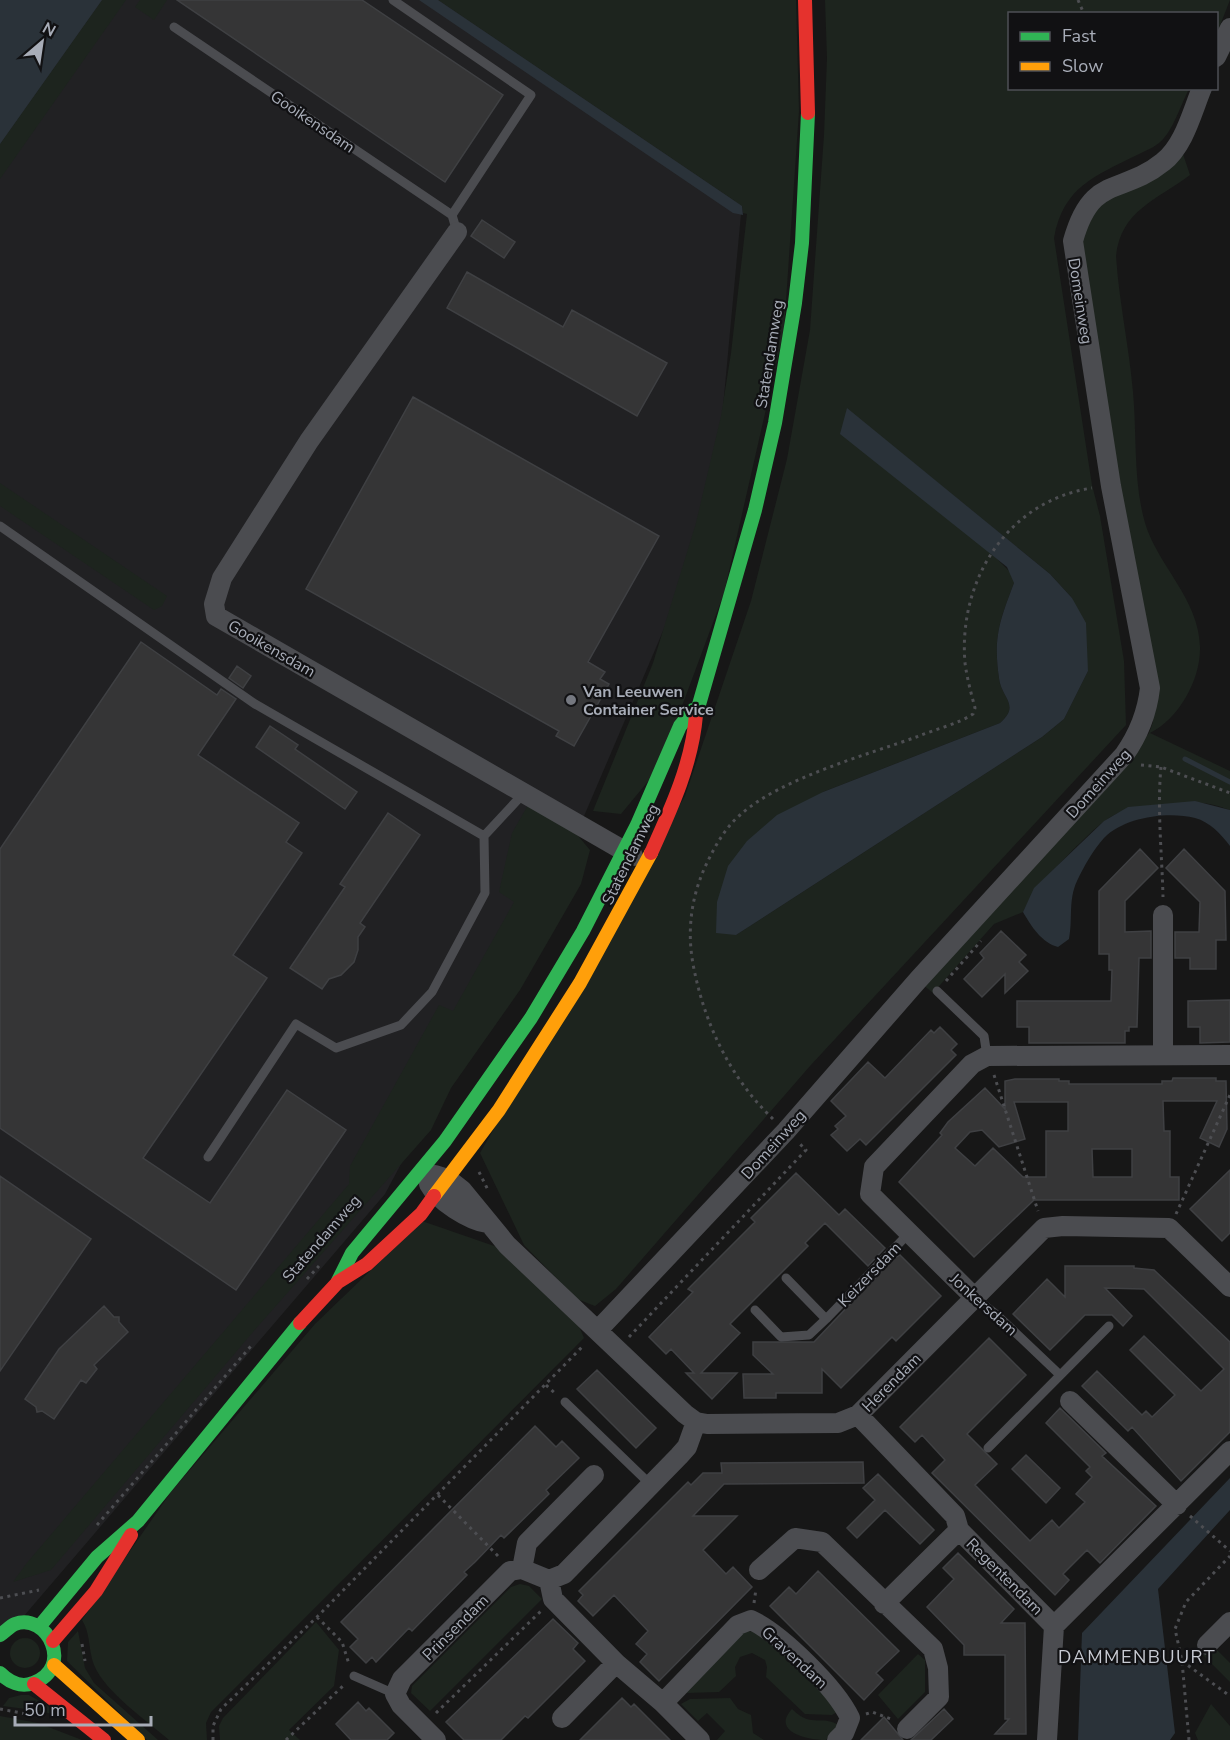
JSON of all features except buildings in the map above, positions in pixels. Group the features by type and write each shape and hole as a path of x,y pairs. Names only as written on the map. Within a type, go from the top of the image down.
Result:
{"main road":[{"name":"Statendamweg","path":"39,1627 97,1557 138,1521 308,1314 338,1282 367,1264 421,1214 499,1110 580,983 646,863 675,799 694,739 697,705 762,482 789,337 797,282 808,157 811,76 806,0"},
{"name":"Statendamweg","path":"338,1282 352,1253 422,1170 484,1089 531,1018 583,931 624,851 680,726 697,705"},
{"name":"Statendamweg","path":"52,1641 75,1618 115,1565 138,1521"},
{"path":"0,1635 12,1625 21,1623 39,1627 52,1641 56,1657 54,1665 42,1680 33,1684 22,1685 11,1682 0,1673"},
{"path":"54,1665 138,1740"},
{"path":"0,1695 11,1682"},
{"path":"33,1684 104,1740"}],"street":[{"path":"1218,53 1230,28"},
{"name":"Domeinweg","path":"599,1329 786,1131 918,980 1124,754 1139,732 1148,709 1150,688 1111,486 1073,258 1073,241 1078,222 1093,199 1104,190 1163,163 1172,154 1201,90"},
{"name":"Gooikensdam","path":"455,223 309,441 222,578 214,604 216,616 646,863"},
{"path":"1163,915 1163,1055"},
{"path":"987,1056 1230,1055"},
{"name":"Keizersdam","path":"909,1233 870,1194 874,1167 972,1065 987,1056"},
{"path":"422,1170 448,1179 480,1210 487,1223 696,1422 687,1447 564,1574 549,1580 522,1569 527,1543 594,1475"},
{"path":"422,1170 435,1195 472,1221 487,1223"},
{"path":"1044,1228 1096,1226 1169,1228 1230,1287"},
{"name":"Herendam","path":"696,1422 838,1423 858,1415 1044,1228"},
{"name":"Jonkersdam","path":"909,1233 974,1297"},
{"path":"1071,1401 1182,1509"},
{"name":"Regentendam","path":"858,1415 956,1516 959,1530 1054,1626 1047,1740"},
{"path":"1054,1626 1182,1509 1230,1451"},
{"path":"884,1604 959,1530"},
{"path":"759,1570 795,1538 822,1542 933,1649 938,1668 939,1696 907,1729"},
{"name":"Prinsendam","path":"395,1694 402,1679 510,1571 522,1569"},
{"path":"549,1580 553,1599 616,1663 663,1703 700,1740"},
{"name":"Gravendam","path":"663,1703 738,1625 751,1620 770,1629 842,1701 850,1718"},
{"path":"1207,1645 1230,1622"},
{"path":"562,1718 616,1663"},
{"path":"395,1694 401,1705 429,1733"},
{"path":"837,1740 844,1733 850,1718"}],"lane":[{"name":"Gooikensdam","path":"174,27 455,223 531,95 393,0"},
{"path":"0,526 255,704 484,836"},
{"path":"208,1157 296,1024 336,1048 401,1025 432,992 485,893 484,836 523,794"},
{"path":"937,991 984,1036 987,1056"},
{"name":"Keizersdam","path":"786,1278 826,1319 909,1233"},
{"name":"Jonkersdam","path":"974,1297 997,1315 1060,1375"},
{"path":"755,1310 781,1336 809,1335 826,1319"},
{"path":"988,1448 1109,1326"},
{"path":"565,1402 651,1485"},
{"path":"354,1676 395,1694"}],"path":[{"path":"618,1348 806,1150 763,1109 739,1079 719,1046 700,998 689,926 700,878 719,839 741,814 788,785 973,714 975,708 965,660 965,634 968,611 987,558 1005,534 1021,519 1043,505 1076,491 1111,486"},
{"path":"1163,915 1162,823 1158,795 1161,767 1230,793"},
{"path":"987,1056 1044,1228"},
{"path":"1169,1228 1230,1095"},
{"name":"Statendamweg","path":"303,1284 326,1257"},
{"path":"213,1740 213,1725 221,1709 317,1617 599,1329"},
{"path":"95,1527 257,1338"},
{"path":"438,1495 506,1564 522,1569"},
{"path":"1182,1509 1230,1551"},
{"path":"751,1620 759,1570"},
{"path":"0,1598 42,1590 60,1604"},
{"path":"429,1733 553,1599"},
{"path":"286,1740 354,1676 342,1642 317,1617"},
{"path":"75,1618 79,1625 87,1669"},
{"path":"1182,1661 1230,1696"},
{"path":"850,1718 872,1712 907,1729"}],"shaded area":[{"path":"0,0 102,0 0,144"},
{"path":"70,0 761,0 713,514 573,842 385,1194 0,1644 0,93"},
{"path":"102,0 126,0 0,179 0,144"},
{"path":"140,0 167,0 154,20 135,7"},
{"path":"419,0 438,0 742,206 743,215 733,213"},
{"path":"438,0 796,0 799,111 784,330 724,593 659,768 621,814 593,811 653,663 696,523 721,416 731,353 747,214 743,213 742,206"},
{"path":"825,0 1230,0 1218,30 1218,12 1008,12 1008,90 1189,90 1171,128 1162,141 1095,177 1073,195 1058,221 1054,238 1092,485 1100,516 1124,661 1126,725 810,1066 616,1289 595,1306 577,1299 524,1245 480,1153 685,796 751,601 787,459 810,330 824,135 827,58","holes":["847,409 1050,574 1072,598 1088,671 1064,719 1042,737 736,935 823,792 1000,723 1009,711 1008,701 1000,685 997,640 1014,583 1013,575"]},
{"path":"1183,154 1190,175 1153,199 1133,217 1119,240 1116,256 1133,392 1141,507 1151,539 1193,613 1200,647 1197,672 1186,697 1161,727 1150,733 1230,771 1230,810 1201,803 1152,805 1124,811 1103,822 1049,875 1032,895 1023,912 994,924 933,993 922,984 1135,750 1149,733 1153,722 1080,247 1084,225 1102,200"},
{"path":"847,408 1050,574 1072,598 1086,623 1088,671 1064,719 1042,737 736,935 716,933 717,902 728,866 747,841 777,815 823,792 1000,723 1009,711 1008,701 1000,685 997,664 999,629 1014,583 1007,567 840,434"},
{"path":"0,483 167,596 162,606 154,610 0,506"},
{"path":"1195,801 1230,810 1230,846 1215,829 1195,818 1160,816 1123,825 1104,838 1089,858 1077,881 1072,902 1069,939 1058,947 1047,942 1033,928 1023,912 1034,888 1104,821 1128,807"},
{"path":"528,805 574,831 590,850 581,884 520,990 451,1088 431,1130 253,1332 51,1570 13,1582 349,1184 350,1166 439,1005 453,1011 514,902 499,892 512,833"},
{"path":"422,1221 500,1248 579,1326 584,1338 211,1712 206,1723 207,1740 169,1740 127,1706 99,1675 92,1659 87,1631 82,1620 171,1492 315,1324"},
{"path":"1230,1478 1230,1510 1158,1589 1175,1733 1170,1740 1078,1740 1082,1633"},
{"path":"520,1584 529,1586 542,1599 430,1711 411,1693 412,1686 511,1587"},
{"path":"316,1622 339,1650 334,1686 289,1730 300,1740 220,1740 219,1726 223,1718"},
{"path":"78,1631 85,1668 94,1683 158,1740 147,1740 67,1661 68,1642"},
{"path":"742,1631 762,1632 839,1711 832,1715 805,1714 766,1677 765,1660 752,1653 740,1657 735,1667 736,1676 719,1692 686,1693"},
{"path":"25,1638 36,1642 40,1653 36,1664 25,1668 14,1664 10,1653 14,1642"},
{"path":"1210,1643 1230,1663 1230,1682 1200,1652"},
{"path":"918,1654 925,1660 925,1692 898,1719 878,1695"},
{"path":"29,1695 72,1720 41,1711 3,1706 9,1698"},
{"path":"730,1698 738,1709 751,1715 753,1733 764,1740 717,1740 725,1731 707,1713 698,1721 681,1704 690,1699"},
{"path":"1211,1704 1230,1726 1230,1740 1198,1740 1195,1733"},
{"path":"792,1709 810,1720 839,1725 826,1740 803,1737 795,1734 786,1724"},
{"path":"0,1716 38,1723 82,1740 0,1740"}],"waterway":[{"path":"1185,759 1230,782"}],"traffic: fast":[{"path":"696,715 755,510 775,423 795,303 802,243 808,113"},
{"path":"338,1281 352,1253 445,1141 531,1018 583,931 637,825 680,726 693,710"},
{"path":"39,1627 97,1557 138,1521 300,1323"},
{"path":"0,1635 15,1624 27,1622 46,1633 52,1643 54,1655 52,1666 46,1676 33,1683 24,1685 15,1683 0,1673"}],"traffic: slow":[{"path":"434,1196 499,1110 580,983 651,853"},
{"path":"54,1665 138,1740"}],"traffic: jam":[{"path":"805,0 808,113"},
{"path":"651,853 685,769 696,715"},
{"path":"300,1323 338,1282 367,1264 421,1214 434,1196"},
{"path":"53,1641 96,1591 131,1535"},
{"path":"34,1684 104,1740"}],"place":[{"name":"Van Leeuwen Container Service","path":"571,700"}],"district":[{"name":"DAMMENBUURT","path":"1137,1657"}]}
